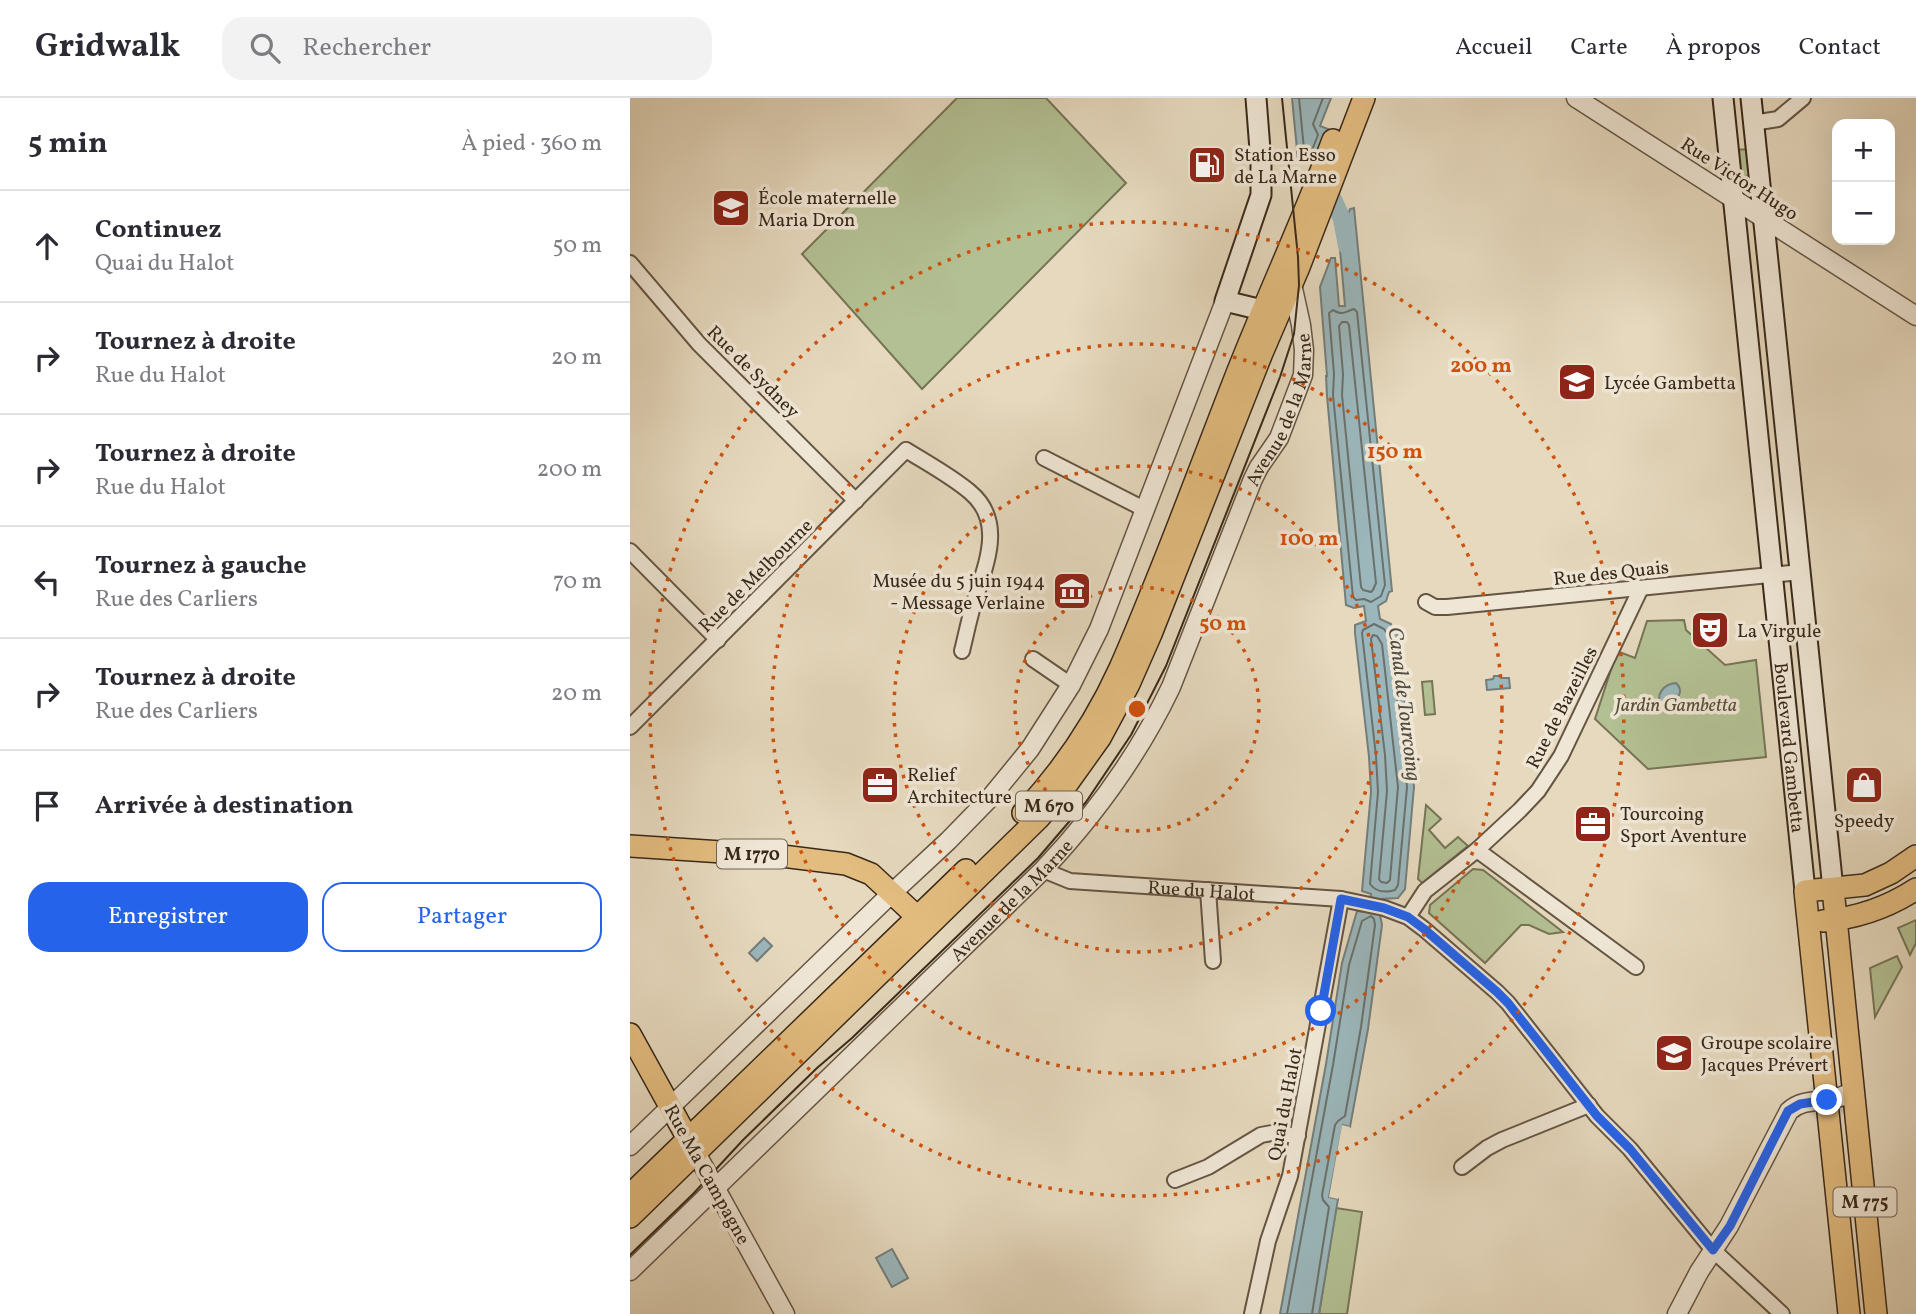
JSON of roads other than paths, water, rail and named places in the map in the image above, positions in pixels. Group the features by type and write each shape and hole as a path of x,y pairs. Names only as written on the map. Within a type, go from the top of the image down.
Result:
{"main road":[{"path":"1256,98 1261,195 1225,301 1270,312"},
{"name":"Avenue de la Marne","path":"630,1195 692,1146 940,916 1038,819 1060,794 1100,738 1151,634 1349,98"},
{"name":"Avenue de la Marne","path":"630,1217 692,1146 919,915 1011,827 1075,748 1096,715 1120,668 1270,312 1292,284 1364,98"},
{"name":"Boulevard Gambetta","path":"1723,98 1849,1314"},
{"name":"Boulevard Gambetta","path":"1751,98 1876,1314"},
{"name":"M 1770","path":"630,846 833,861 863,870 892,893"},
{"path":"1805,891 1871,883 1916,856"},
{"path":"1808,922 1836,920 1867,913 1916,889"},
{"path":"892,893 905,907 919,915 940,916"},
{"name":"Rue Ma Campagne","path":"630,1034 692,1146"}],"street":[{"name":"Rue Victor Hugo","path":"1576,98 1916,316"},
{"path":"1753,123 1778,119 1803,98"},
{"name":"Rue de Sydney","path":"630,263 699,344 856,501"},
{"name":"Avenue de la Marne","path":"630,1270 1043,870 1082,827 1118,779 1171,688 1256,473 1279,438 1300,383 1304,367 1302,335 1292,284"},
{"path":"630,1146 948,841 990,799 1030,750 1071,685 1099,629 1225,301"},
{"path":"1270,312 1293,320 1302,335"},
{"name":"Rue de Melbourne","path":"630,727 906,450 971,492 980,502 990,524 989,556 968,621 962,651"},
{"path":"1044,458 1146,510"},
{"path":"630,551 718,640"},
{"name":"Rue des Quais","path":"1426,603 1435,607 1447,607 1801,572"},
{"name":"Rue de Bazeilles","path":"1408,917 1425,891 1477,850 1520,810 1549,775 1561,756 1641,588"},
{"path":"1033,659 1071,685"},
{"path":"1477,850 1636,967"},
{"name":"Rue du Halot","path":"1043,870 1070,881 1341,899 1384,908 1408,917"},
{"path":"1208,890 1213,961"},
{"name":"Quai du Halot","path":"1252,1314 1268,1241 1290,1176 1341,899"},
{"path":"1408,917 1508,1003 1589,1105 1630,1149 1713,1250 1782,1314"},
{"path":"1677,1314 1697,1275 1730,1226 1788,1111 1800,1104 1844,1097 1854,1090"},
{"path":"1462,1167 1502,1140 1589,1105"},
{"path":"1175,1180 1208,1167 1261,1135 1272,1133 1298,1136"},
{"name":"Rue Ma Campagne","path":"692,1146 785,1314"}],"water":[{"path":"1292,98 1331,98 1320,126 1328,129 1314,164 1313,158 1298,160"},
{"path":"1354,208 1392,591 1386,601 1378,606 1380,619 1391,624 1392,632 1397,631 1414,787 1405,889 1398,898 1381,899 1379,910 1382,925 1368,1029 1350,1127 1343,1125 1329,1197 1338,1199 1319,1314 1280,1314 1342,963 1357,911 1364,912 1366,907 1369,907 1371,894 1362,891 1371,792 1355,633 1355,625 1366,621 1364,606 1354,608 1346,605 1320,287 1331,258 1335,258 1339,306 1345,306 1339,238 1350,209"},
{"path":"1494,676 1509,678 1510,688 1487,690 1486,680 1493,679"},
{"path":"1676,683 1680,689 1677,698 1670,706 1661,706 1659,697 1662,690"},
{"path":"764,938 772,946 757,961 749,953"},
{"path":"892,1249 908,1278 892,1287 876,1258"}],"waterway":[{"name":"Canal de Tourcoing","path":"1326,184 1342,219 1347,246"}],"tram line":[{"path":"630,1255 693,1194 743,1140 1038,858 1086,802 1131,735 1166,666 1280,377 1294,334 1299,285 1298,257 1282,98"}],"place":[{"name":"Station Esso de La Marne","path":"1207,165"},
{"name":"École maternelle Maria Dron","path":"731,208"},
{"name":"Lycée Gambetta","path":"1577,382"},
{"name":"Musée du 5 juin 1944 - Message Verlaine","path":"1072,591"},
{"name":"La Virgule","path":"1710,630"},
{"name":"Relief Architecture","path":"880,785"},
{"name":"Speedy","path":"1864,785"},
{"name":"Tourcoing Sport Aventure","path":"1593,824"},
{"name":"Groupe scolaire Jacques Prévert","path":"1674,1053"}],"park label":[{"name":"Jardin Gambetta","path":"1676,704"}]}
